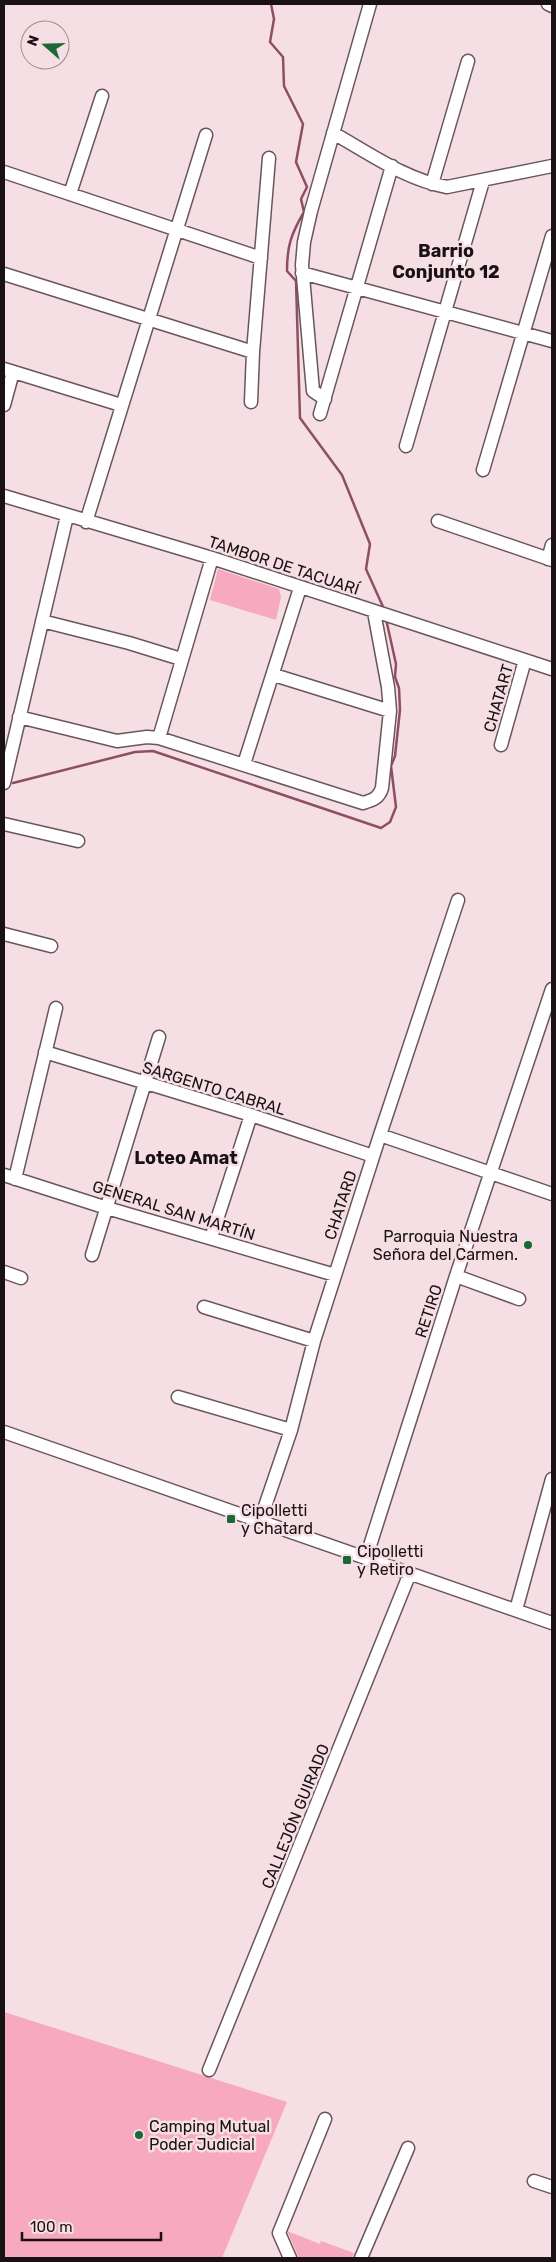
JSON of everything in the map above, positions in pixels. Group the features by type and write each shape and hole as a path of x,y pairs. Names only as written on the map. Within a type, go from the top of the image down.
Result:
{"street":[{"path":"325,399 313,391 302,273 304,242 310,211 370,4"},
{"path":"548,4 552,6"},
{"path":"432,184 468,61"},
{"path":"70,194 102,96"},
{"path":"333,133 392,166 432,184 447,187 552,166"},
{"path":"86,522 206,135"},
{"path":"251,402 253,352 269,158"},
{"path":"320,414 392,166"},
{"path":"4,172 261,258"},
{"path":"406,446 483,181"},
{"path":"483,470 552,236"},
{"path":"302,273 525,332 552,341"},
{"path":"4,274 253,352"},
{"path":"4,404 9,370 121,405"},
{"name":"TAMBOR DE TACUARÍ","path":"4,496 212,558 552,669"},
{"path":"4,783 67,516"},
{"path":"438,521 550,559 552,545"},
{"path":"159,738 212,558"},
{"path":"244,764 274,675 300,588"},
{"path":"19,717 117,741 147,737 159,738 363,803 374,800 380,794 382,788 390,711 377,613"},
{"path":"42,621 129,643 181,659"},
{"name":"CHATART","path":"502,745 526,660"},
{"path":"274,675 390,711"},
{"path":"4,824 78,841"},
{"name":"CHATARD","path":"260,1521 291,1430 314,1341 335,1275 458,900"},
{"path":"4,934 51,946"},
{"name":"RETIRO","path":"366,1558 456,1276 552,989"},
{"path":"9,1177 56,1008"},
{"path":"92,1255 159,1037"},
{"name":"SARGENTO CABRAL","path":"45,1052 251,1115 373,1156"},
{"path":"212,1238 251,1115"},
{"path":"380,1134 552,1194"},
{"name":"GENERAL SAN MARTÍN","path":"9,1177 335,1275"},
{"path":"4,1272 21,1278"},
{"path":"456,1276 519,1299"},
{"path":"204,1307 314,1341"},
{"path":"178,1397 291,1430"},
{"path":"4,1432 552,1623"},
{"path":"516,1610 552,1479"},
{"name":"CALLEJÓN GUIRADO","path":"209,2070 410,1573"},
{"path":"290,2258 279,2233 325,2119"},
{"path":"361,2258 408,2148"},
{"path":"534,2181 552,2187"}],"shaded area":[{"path":"218,569 279,589 281,597 276,620 210,600"},
{"name":"Camping Mutual Poder Judicial","path":"4,2012 287,2102 222,2258 4,2258"},
{"path":"287,2231 320,2244 321,2241 354,2253 352,2258 299,2258"}],"waterway":[{"path":"271,4 274,19 270,42 283,57 284,86 303,124 296,162 307,187 301,199 304,212 289,247 287,271 296,281 300,418 342,475 370,544 366,569 384,609"},
{"path":"13,783 135,752 153,751 381,828 390,822 396,807 391,766 395,756 400,710 399,688 395,677 396,664 386,619"}],"place":[{"name":"Parroquia Nuestra Señora del Carmen.","path":"528,1245"},
{"name":"Cipolletti y Chatard","path":"231,1519"},
{"name":"Cipolletti y Retiro","path":"347,1560"},
{"name":"Camping Mutual Poder Judicial","path":"139,2135"}],"district":[{"name":"Barrio Conjunto 12","path":"446,261"},
{"name":"Loteo Amat","path":"186,1158"}]}
